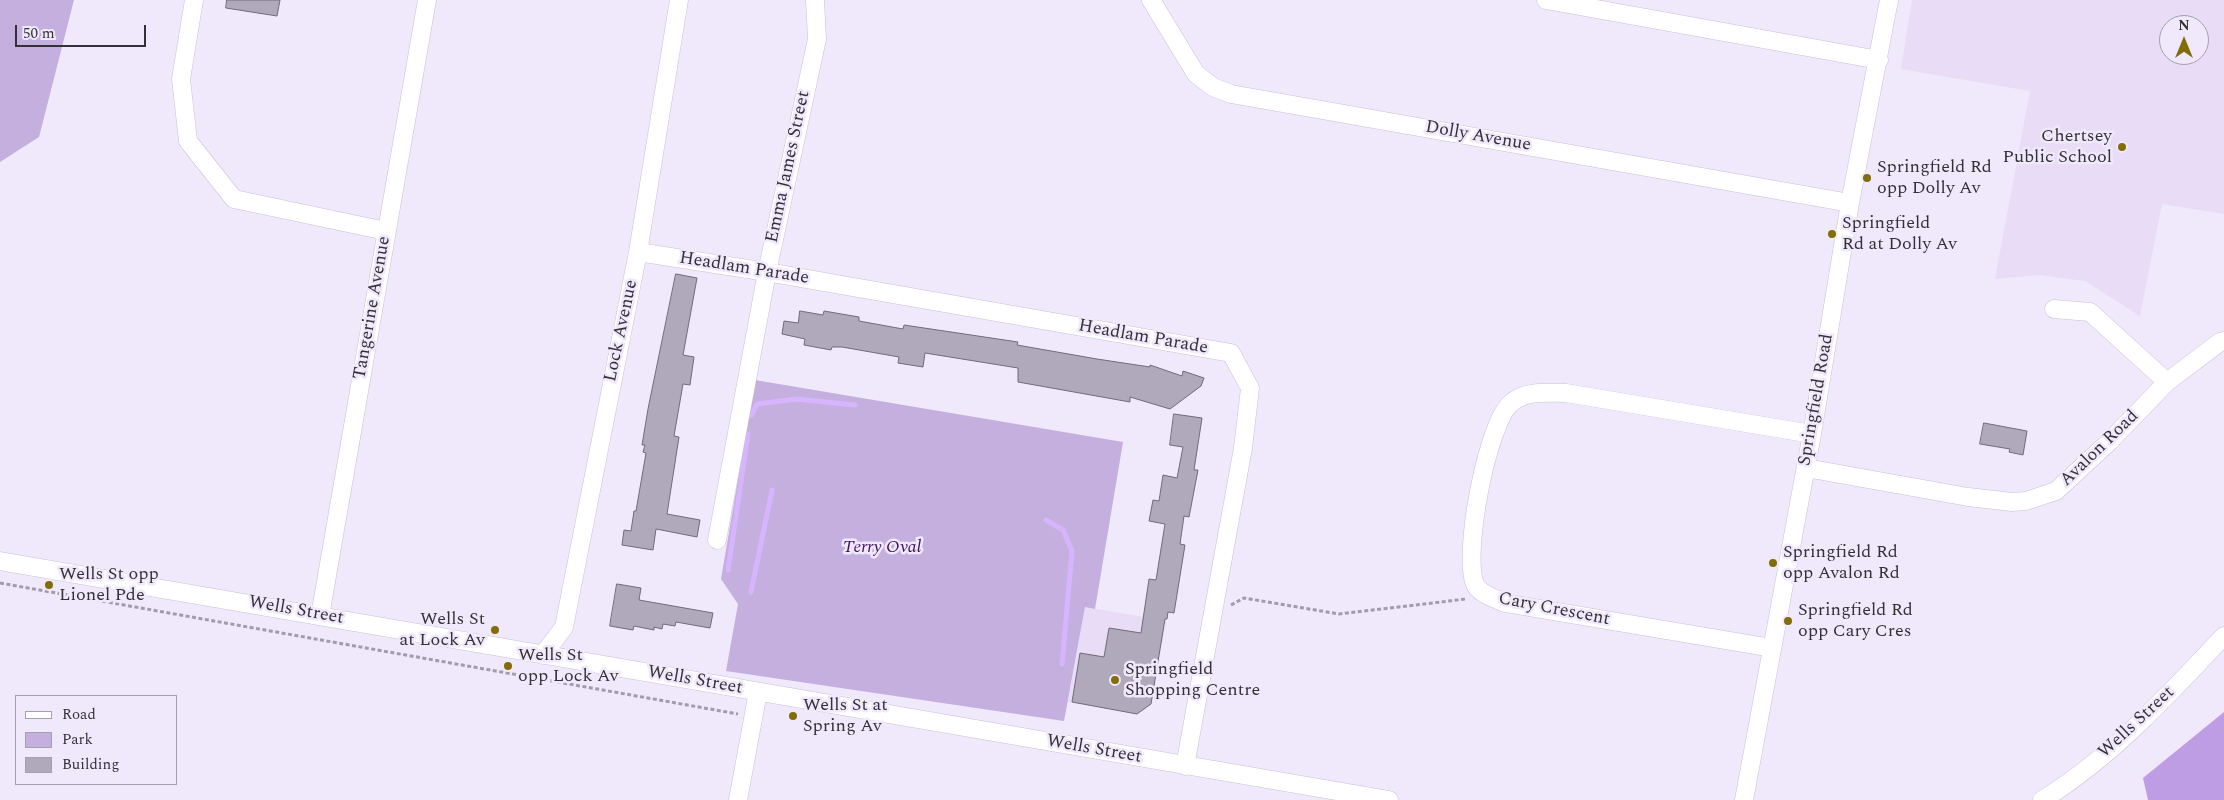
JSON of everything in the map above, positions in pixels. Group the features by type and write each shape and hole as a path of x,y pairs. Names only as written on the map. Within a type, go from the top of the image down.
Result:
{"street":[{"path":"194,0 181,79 188,141 234,199 386,231"},
{"name":"Tangerine Avenue","path":"320,616 427,0"},
{"name":"Lock Avenue","path":"543,655 564,627 638,252 679,0"},
{"name":"Emma James Street","path":"718,540 767,272 818,39 815,0"},
{"name":"Dolly Avenue","path":"1152,0 1196,74 1213,87 1231,94 1850,202"},
{"path":"1546,0 1879,60"},
{"name":"Springfield Road","path":"1744,800 1806,468 1850,202 1890,0"},
{"name":"Headlam Parade","path":"638,252 767,272 1231,353 1250,388 1243,448 1185,766"},
{"path":"2054,309 2090,312 2167,382"},
{"name":"Avalon Road","path":"1806,468 1977,498 2012,502 2026,501 2056,491 2110,441 2167,382 2224,341"},
{"name":"Cary Crescent","path":"1772,648 1505,603 1489,597 1477,588 1471,574 1473,525 1489,447 1498,420 1511,402 1534,392 1566,393 1812,434"},
{"name":"Wells Street","path":"0,561 1390,800"},
{"name":"Wells Street","path":"2042,800 2074,780 2166,696 2224,636"},
{"path":"738,800 758,692"}],"path":[{"path":"0,582 739,715"},
{"path":"1211,616 1244,598 1340,614 1489,597"}],"shaded area":[{"name":"Chertsey Public School","path":"1912,0 2224,0 2224,214 2162,204 2140,316 2085,281 2040,275 1995,279 2030,91 1901,69"},
{"name":"Springfield Shopping Centre","path":"1085,607 1166,621 1151,704 1137,714 1068,702"},
{"path":"2224,712 2224,800 2148,800 2143,778"}],"green space":[{"path":"0,0 74,0 39,137 0,162"},
{"name":"Terry Oval","path":"755,380 1123,442 1095,609 1085,607 1064,721 726,671 738,604 721,579"}],"building":[{"path":"227,0 280,0 277,16 226,8"},
{"path":"676,274 697,278 683,355 694,357 690,385 683,384 674,436 679,437 667,514 700,520 697,537 656,529 653,550 622,545 624,530 631,531 634,511 636,511 646,453 643,452 645,445 642,445 648,409"},
{"path":"800,311 823,315 824,311 859,317 859,321 903,329 904,325 1018,342 1017,345 1150,367 1150,365 1182,376 1183,371 1204,378 1201,386 1170,409 1130,397 1130,402 1018,382 1018,368 925,353 923,367 898,363 899,357 842,347 832,347 831,350 804,345 805,339 782,334 784,321 798,323"},
{"path":"1174,414 1202,418 1194,470 1198,470 1189,517 1184,516 1180,544 1185,545 1174,613 1168,612 1167,619 1165,619 1151,704 1137,714 1072,702 1080,653 1104,657 1109,628 1141,633 1149,579 1156,580 1165,524 1149,521 1153,500 1159,501 1163,475 1177,478 1183,447 1170,445"},
{"path":"1984,423 2027,431 2023,455 2009,452 2010,449 1980,444"},
{"path":"617,584 641,588 639,600 713,613 710,628 676,622 675,626 663,624 662,629 654,627 654,630 634,626 633,630 610,626"}],"waterway":[{"path":"751,416 757,404 797,399 855,405"},
{"path":"728,570 748,434"},
{"path":"751,592 772,490"},
{"path":"1046,520 1063,530 1072,551 1062,664"}],"place":[{"name":"Chertsey Public School","path":"2122,147"},
{"name":"Springfield Rd opp Dolly Av","path":"1867,178"},
{"name":"Springfield Rd at Dolly Av","path":"1832,234"},
{"name":"Springfield Rd opp Avalon Rd","path":"1773,563"},
{"name":"Wells St opp Lionel Pde","path":"49,585"},
{"name":"Springfield Rd opp Cary Cres","path":"1788,621"},
{"name":"Wells St at Lock Av","path":"495,630"},
{"name":"Wells St opp Lock Av","path":"508,666"},
{"name":"Springfield Shopping Centre","path":"1115,680"},
{"name":"Wells St at Spring Av","path":"793,716"}]}
